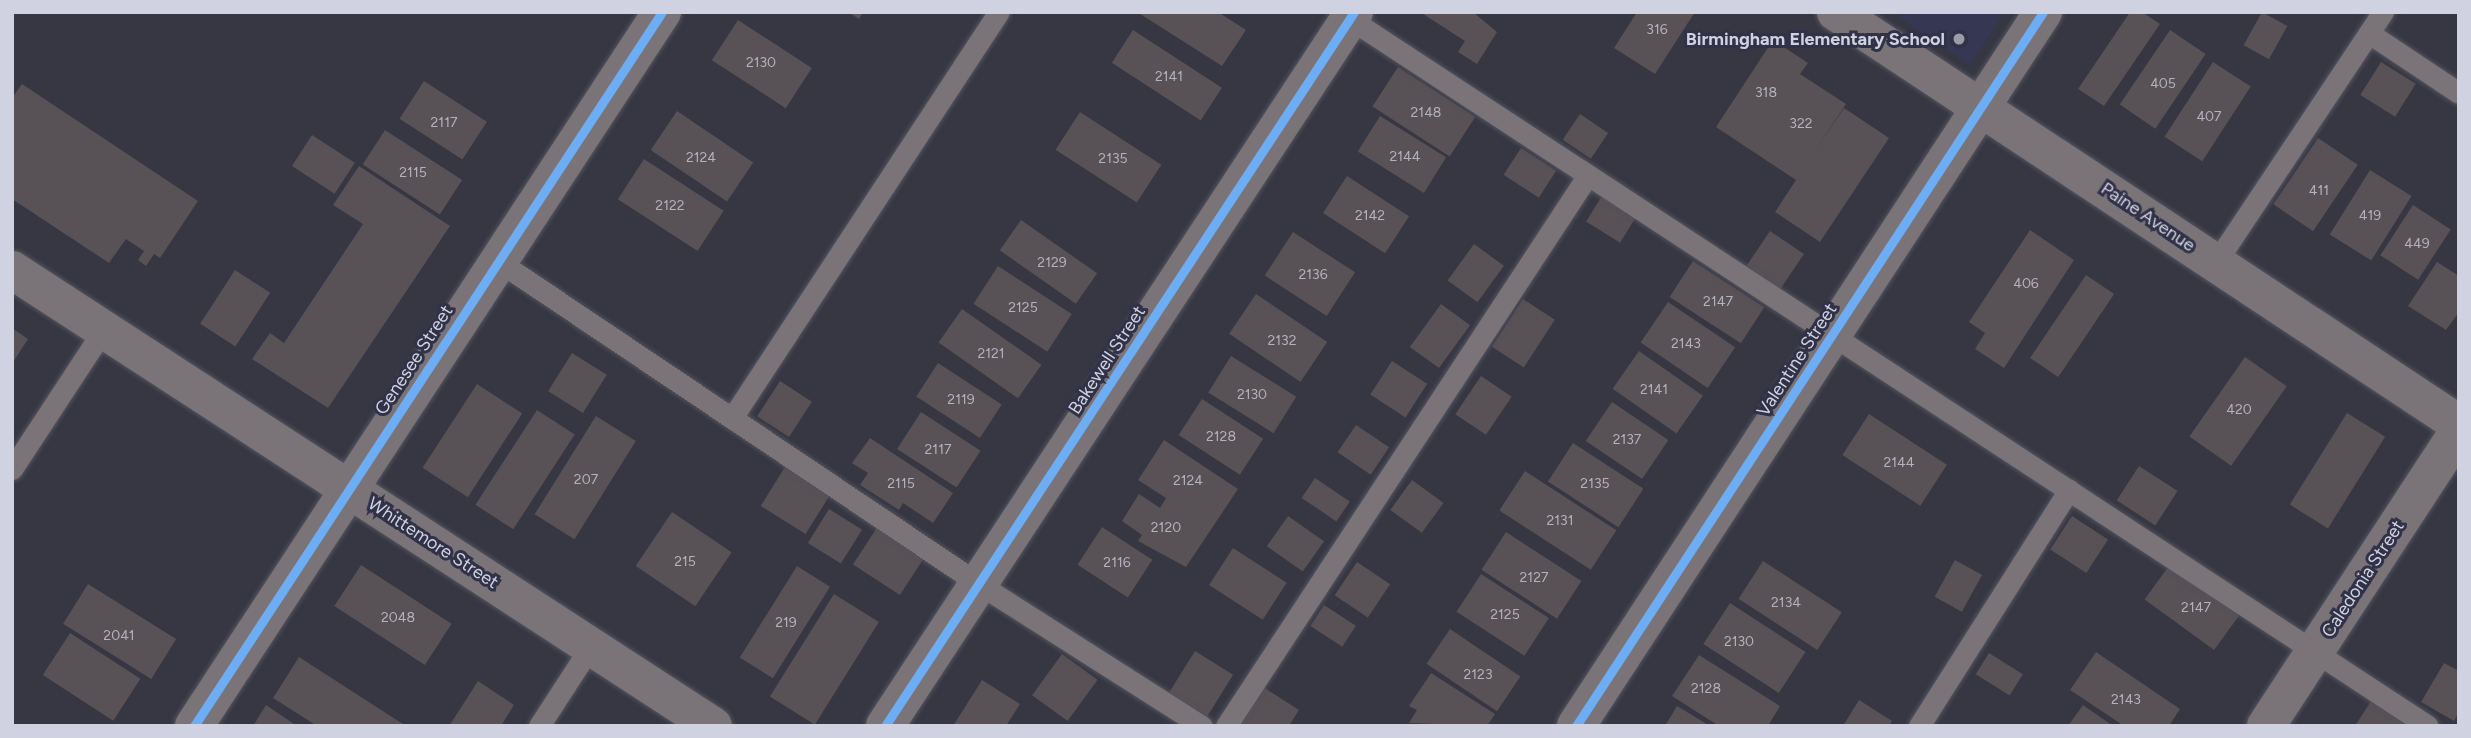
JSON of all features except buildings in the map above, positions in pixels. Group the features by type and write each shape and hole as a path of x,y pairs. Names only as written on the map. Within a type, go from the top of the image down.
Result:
{"street":[{"name":"Genesee Street","path":"194,726 662,12"},
{"name":"Paine Avenue","path":"1836,12 2459,424"},
{"name":"Valentine Street","path":"1576,726 2043,12"},
{"name":"Bakewell Street","path":"885,726 1348,14"},
{"name":"Whittemore Street","path":"12,270 713,726"},
{"name":"Caledonia Street","path":"2266,726 2459,432"}],"lane":[{"path":"732,418 999,12"},
{"path":"2216,262 2383,12"},
{"path":"1348,14 1588,175 2428,726"},
{"path":"2369,33 2459,93"},
{"path":"1226,726 1588,175"},
{"path":"498,261 979,584 1202,726"},
{"path":"12,469 104,329"},
{"path":"1919,726 2069,490"},
{"path":"540,726 591,646"}],"shaded area":[{"name":"Birmingham Elementary School","path":"1892,12 2005,12 1970,65"}],"cycle path":[{"path":"194,726 662,12"},
{"path":"885,726 1354,12"},
{"path":"1576,726 2043,12"}],"place":[{"name":"Birmingham Elementary School","path":"1959,39"}]}
